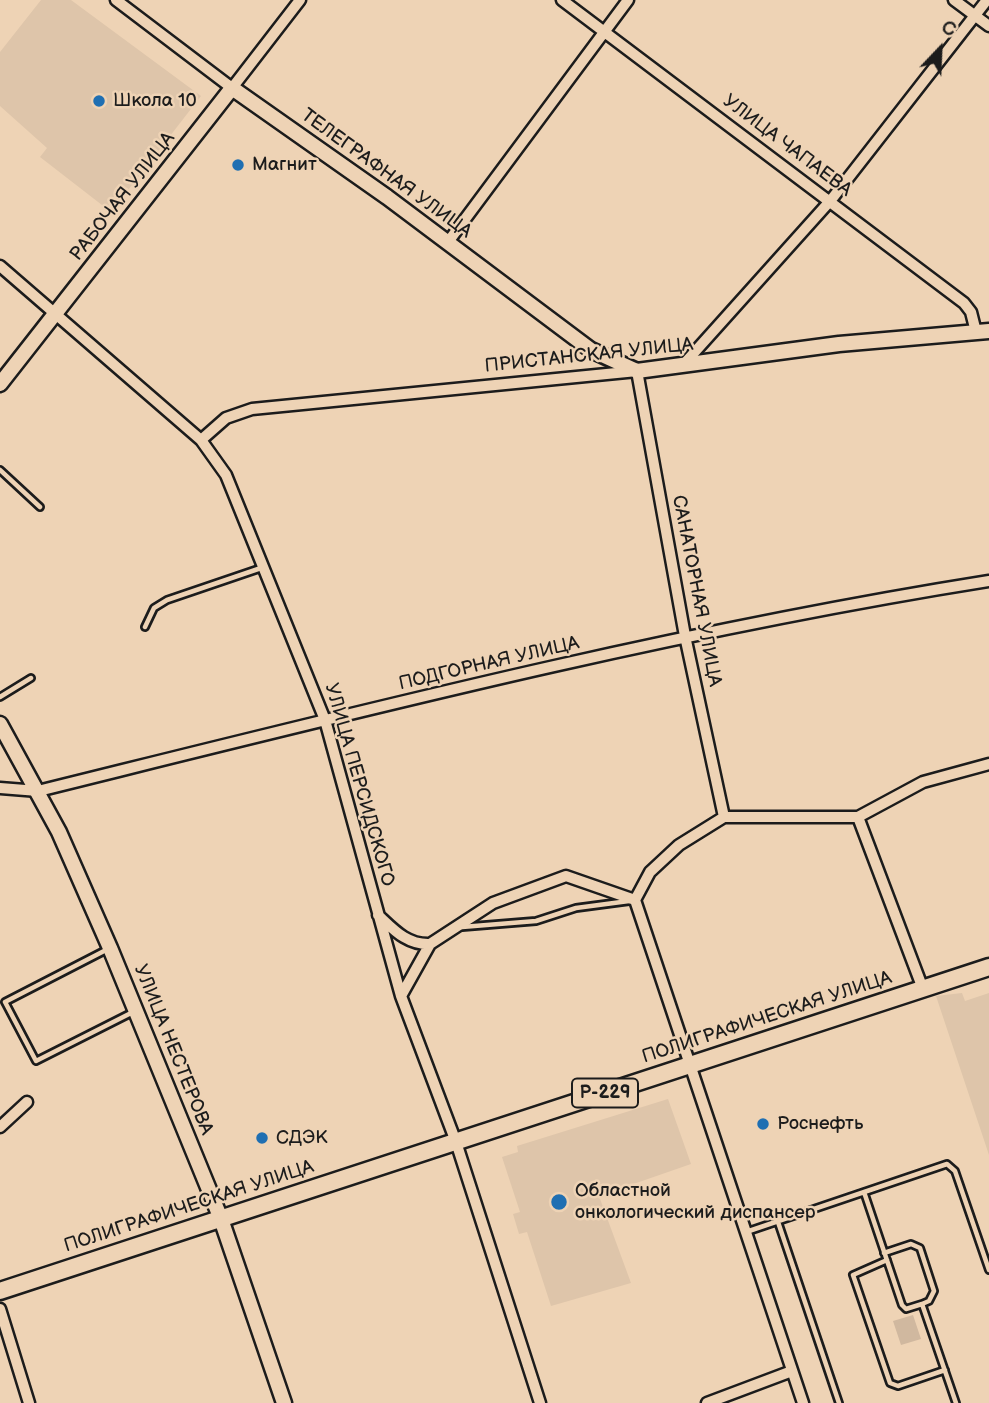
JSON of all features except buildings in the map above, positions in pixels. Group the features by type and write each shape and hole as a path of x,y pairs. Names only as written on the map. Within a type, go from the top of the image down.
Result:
{"main road":[{"name":"ПОЛИГРАФИЧЕСКАЯ УЛИЦА","path":"0,1291 989,967"}],"street":[{"name":"ТЕЛЕГРАФНАЯ УЛИЦА","path":"116,0 591,350 637,371"},
{"name":"РАБОЧАЯ УЛИЦА","path":"0,384 300,0"},
{"name":"УЛИЦА ЧАПАЕВА","path":"562,0 831,200 964,303 983,332"},
{"path":"447,242 628,0"},
{"path":"954,0 989,26"},
{"path":"681,367 709,339 831,200 987,0"},
{"name":"УЛИЦА ПЕРСИДСКОГО","path":"0,266 201,440 226,475 325,720 401,996 456,1142 540,1403"},
{"name":"ПРИСТАНСКАЯ УЛИЦА","path":"201,440 226,418 252,409 681,367 839,344 983,332"},
{"name":"САНАТОРНАЯ УЛИЦА","path":"637,371 685,636 724,817"},
{"name":"ПОДГОРНАЯ УЛИЦА","path":"0,788 38,791 325,720 685,636 989,581"},
{"name":"УЛИЦА НЕСТЕРОВА","path":"0,724 38,791 110,948 221,1219 284,1403"},
{"path":"803,1403 635,900 650,872 679,845 724,817 858,817 923,782 989,764"},
{"path":"858,817 923,989"},
{"path":"401,996 430,944 493,903 566,876 635,900"},
{"path":"379,915 400,936 418,945 430,944"},
{"path":"0,1127 27,1102"},
{"path":"0,1309 29,1403"},
{"path":"707,1403 792,1371"}],"lane":[{"path":"0,470 40,507"},
{"path":"145,627 154,608 167,600 264,567"},
{"path":"0,697 31,678"},
{"path":"448,930 481,924 536,921 576,908 635,900"},
{"path":"110,948 5,1002 36,1062 136,1011"},
{"path":"745,1232 951,1165 989,1270"},
{"path":"864,1192 884,1253 903,1307 929,1302 934,1291 920,1248 911,1244 884,1253"},
{"path":"778,1221 839,1403"},
{"path":"887,1260 853,1275 890,1383 898,1386 945,1370"},
{"path":"922,1304 956,1403"}],"shaded area":[{"name":"Школа 10","path":"41,0 71,0 201,96 111,212 40,157 47,148 0,106 0,52"},
{"path":"962,993 965,1001 989,993 989,1155 936,996"},
{"name":"Областной онкологический диспансер","path":"668,1099 691,1164 599,1196 631,1283 551,1306 527,1232 519,1234 513,1214 520,1212 502,1157 518,1152 517,1146"},
{"path":"913,1315 921,1339 901,1345 893,1321"}],"place":[{"name":"Школа 10","path":"99,101"},
{"name":"Магнит","path":"238,165"},
{"name":"Роснефть","path":"763,1124"},
{"name":"СДЭК","path":"262,1138"},
{"name":"Областной онкологический диспансер","path":"559,1202"}]}
